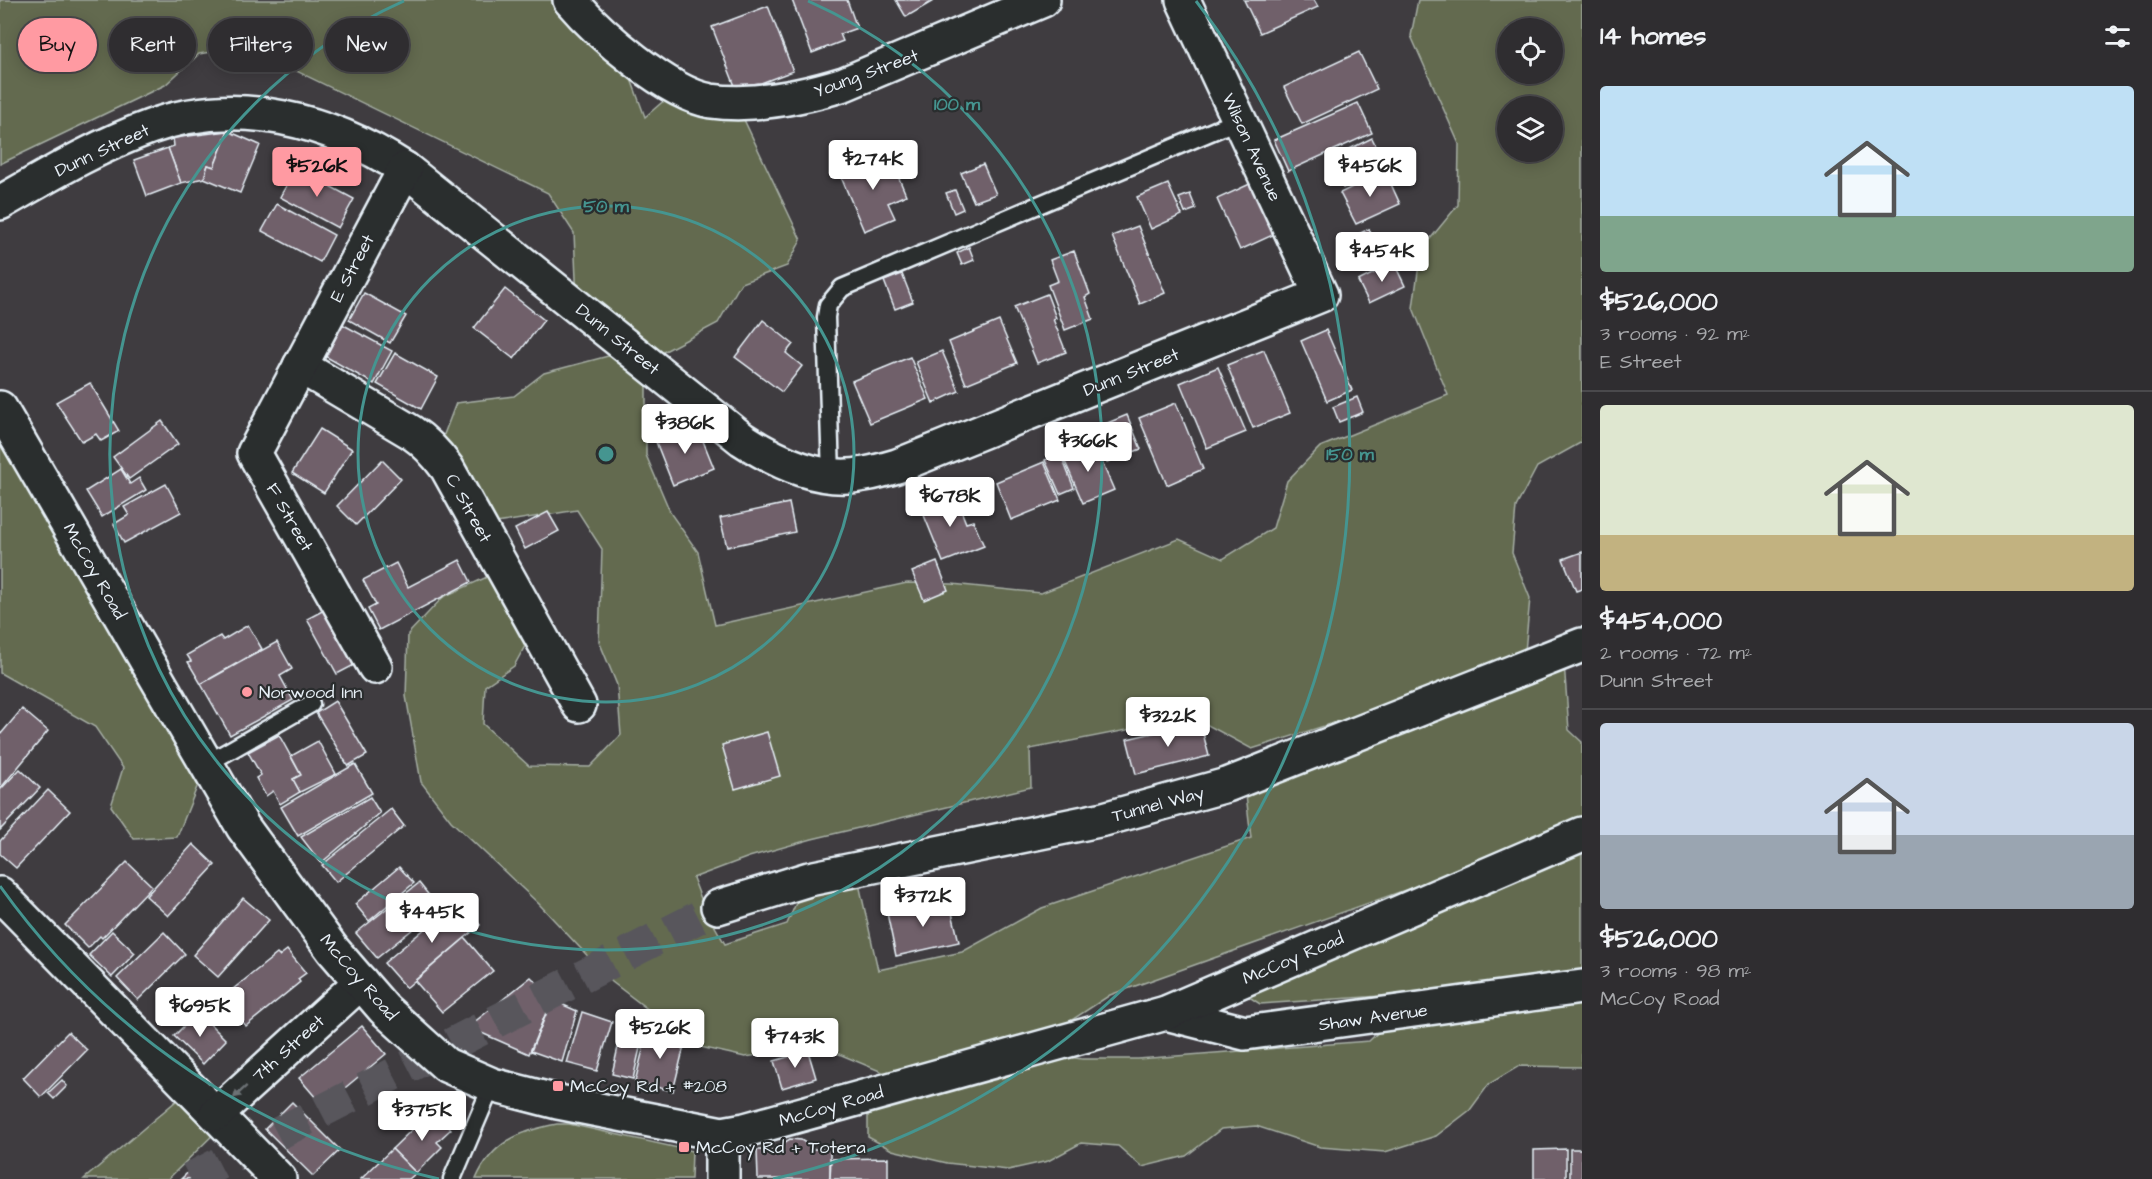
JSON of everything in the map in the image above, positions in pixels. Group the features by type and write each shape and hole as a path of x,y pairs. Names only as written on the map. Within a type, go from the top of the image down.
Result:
{"street":[{"name":"Young Street","path":"570,0 597,28 630,55 675,86 710,100 740,102 806,95 844,84 1043,0"},
{"name":"Wilson Avenue","path":"1183,0 1321,294"},
{"name":"Dunn Street","path":"0,203 82,156 120,138 181,118 216,113 251,113 286,118 322,127 357,142 405,169 742,439 769,457 799,469 831,475 863,475 897,466 1321,294"},
{"name":"E Street","path":"300,366 405,169"},
{"name":"F Street","path":"300,366 254,453 375,667"},
{"name":"C Street","path":"300,366 411,432 426,442 437,454 447,468 579,705"},
{"name":"McCoy Road","path":"0,408 243,827 333,950 384,1009 446,1065 492,1084 558,1102 722,1134 745,1130 1166,1013 1582,834"},
{"name":"Tunnel Way","path":"718,907 809,879 1104,819 1227,785 1582,645"},
{"path":"0,894 279,1179"},
{"name":"7th Street","path":"216,1114 361,982"},
{"name":"Shaw Avenue","path":"1166,1013 1245,1033 1582,987"},
{"path":"722,1134 722,1179"}],"lane":[{"path":"831,475 826,317 828,305 842,288 1239,120"},
{"path":"207,764 311,705"},
{"path":"452,1179 492,1084"}],"green space":[{"path":"0,0 568,0 624,60 645,117 675,91 738,107 801,240 787,266 741,283 718,323 648,360 577,301 574,233 548,193 299,72 313,72 313,18 208,18 208,52 196,57 196,18 109,18 109,72 179,72 165,85 0,164"},
{"path":"1418,0 1582,0 1582,442 1537,467 1516,507 1512,553 1530,598 1524,662 1252,749 1193,717 1030,749 1031,787 812,839 749,857 693,878 705,909 725,944 787,924 803,887 858,879 878,970 962,952 1042,908 1251,838 1245,786 1564,662 1569,730 1582,742 1582,827 1110,995 1032,1046 899,1079 820,1046 745,1057 696,1046 612,982 539,904 451,821 421,782 406,696 408,634 443,597 498,572 532,633 514,666 485,686 483,724 529,766 590,767 621,735 617,685 599,641 602,549 577,510 490,524 440,445 456,403 514,396 544,373 627,351 646,365 646,455 671,514 698,552 715,625 907,583 952,584 1041,593 1179,539 1223,559 1273,528 1287,481 1320,447 1448,395 1413,308 1421,250 1458,205 1459,144 1411,36"},
{"path":"0,418 205,767 177,837 134,839 111,806 123,768 95,727 0,673"},
{"path":"1582,833 1582,1067 1519,1066 1489,1084 1470,1110 1436,1136 1385,1152 1320,1147 1256,1126 1221,1129 1186,1156 1142,1167 1118,1146 1081,1143 1048,1161 1008,1170 947,1163 892,1150 868,1137 868,1109 1038,1052 1082,1059 1138,1059 1369,1041 1388,1023 1381,996 1260,1004 1237,989"},
{"path":"189,1090 223,1125 168,1179 84,1179"},
{"path":"557,1124 569,1124 692,1151 691,1179 476,1179 490,1156 509,1140 531,1130"}],"building":[{"path":"792,0 847,0 857,28 840,34 843,41 812,53"},
{"path":"896,0 935,0 906,17"},
{"path":"1244,0 1314,0 1318,7 1260,33"},
{"path":"768,6 793,71 761,83 735,86 712,27"},
{"path":"1359,52 1377,89 1302,124 1284,87"},
{"path":"1358,103 1372,133 1288,171 1274,140"},
{"path":"228,131 214,167 208,165 204,178 181,183 168,148 174,146 173,138"},
{"path":"228,131 260,145 240,193 204,178 208,165 214,167"},
{"path":"1372,138 1386,167 1343,188 1329,159"},
{"path":"168,148 181,183 147,196 134,160"},
{"path":"890,157 906,195 888,203 895,218 864,231 841,177 849,174 846,168 868,158 870,166"},
{"path":"983,164 996,194 974,202 961,173"},
{"path":"296,168 354,199 338,228 280,197"},
{"path":"1385,171 1400,204 1356,224 1340,193"},
{"path":"1252,183 1275,234 1240,250 1217,199"},
{"path":"1168,184 1182,215 1151,229 1137,197"},
{"path":"955,190 963,209 954,213 946,193"},
{"path":"1190,194 1196,209 1185,213 1179,198"},
{"path":"277,204 334,235 320,262 262,231"},
{"path":"1138,226 1165,293 1140,304 1112,236"},
{"path":"1369,229 1379,251 1349,264 1339,243"},
{"path":"969,247 974,260 962,265 957,253"},
{"path":"1074,251 1090,294 1085,297 1093,319 1065,330 1048,285 1058,281 1050,260"},
{"path":"1394,263 1405,286 1369,303 1358,281"},
{"path":"902,274 913,302 895,309 884,281"},
{"path":"505,289 544,320 514,359 474,328"},
{"path":"364,293 406,316 390,343 349,320"},
{"path":"1047,294 1056,318 1053,319 1066,352 1037,363 1014,307"},
{"path":"763,320 793,344 786,353 802,366 782,392 735,357"},
{"path":"999,321 1017,363 966,384 949,342"},
{"path":"340,323 392,351 374,384 323,355"},
{"path":"1326,330 1352,390 1327,401 1301,341"},
{"path":"1264,350 1290,413 1253,428 1227,365"},
{"path":"942,351 959,391 933,403 916,362"},
{"path":"395,353 438,377 421,409 377,384"},
{"path":"910,357 928,399 870,423 852,381"},
{"path":"1218,367 1246,432 1207,448 1180,383"},
{"path":"90,383 119,431 101,441 96,434 82,442 56,402"},
{"path":"1357,397 1363,412 1339,422 1333,407"},
{"path":"1176,403 1203,469 1167,485 1139,418"},
{"path":"1127,415 1141,449 1107,462 1093,429"},
{"path":"162,421 178,444 129,479 113,457"},
{"path":"697,426 714,468 673,485 656,442"},
{"path":"320,429 352,449 324,493 292,473"},
{"path":"1094,444 1114,490 1083,503 1063,457"},
{"path":"1060,453 1074,488 1060,494 1045,460"},
{"path":"382,460 401,479 356,525 337,506"},
{"path":"1044,462 1060,500 1011,520 996,482"},
{"path":"121,469 130,484 139,478 146,490 102,517 86,491"},
{"path":"166,484 181,512 124,543 114,524 129,515 124,507"},
{"path":"947,493 954,511 960,508 966,523 973,521 984,546 943,562 919,503"},
{"path":"789,503 795,532 727,547 720,518"},
{"path":"548,512 559,531 525,549 515,529"},
{"path":"1582,552 1582,589 1576,591 1563,559"},
{"path":"460,560 471,582 379,630 368,609 376,605 363,580 396,563 408,587"},
{"path":"937,562 948,590 924,600 912,572"},
{"path":"328,608 358,663 337,674 307,619"},
{"path":"248,625 262,649 201,684 188,662 191,661 187,655 220,636 223,640"},
{"name":"Norwood Inn","path":"277,642 292,669 280,676 293,700 230,735 201,684"},
{"path":"335,701 367,755 348,766 316,713"},
{"path":"22,709 48,731 0,789 0,735"},
{"path":"1200,722 1209,756 1136,774 1127,739"},
{"path":"767,732 780,776 735,789 722,745"},
{"path":"279,735 301,775 293,779 300,792 280,804 273,791 266,796 256,778 261,775 248,752"},
{"path":"318,741 336,774 300,792 293,779 301,775 291,756"},
{"path":"355,764 372,793 298,836 281,807"},
{"path":"20,769 40,788 0,830 0,790"},
{"path":"48,790 70,811 16,868 0,854 0,841"},
{"path":"370,797 380,813 321,863 301,837"},
{"path":"391,809 404,826 336,882 322,865"},
{"path":"193,844 215,865 168,916 146,896"},
{"path":"127,862 152,886 102,938 100,936 88,948 65,925"},
{"path":"399,867 414,883 369,921 355,904"},
{"path":"419,883 439,908 377,958 356,933"},
{"path":"243,898 269,920 218,977 193,955"},
{"path":"459,900 480,925 406,988 384,963"},
{"path":"949,900 959,942 896,956 887,913"},
{"path":"112,931 135,953 112,977 89,955"},
{"path":"164,932 185,954 138,1000 117,978"},
{"path":"465,938 493,971 442,1012 415,981"},
{"path":"287,950 306,973 298,979 300,982 246,1026 223,997 277,954 279,956"},
{"path":"531,977 552,998 529,1054 468,1027"},
{"path":"552,1000 577,1011 562,1062 531,1051"},
{"path":"198,1012 226,1040 203,1064 174,1036"},
{"path":"582,1012 612,1022 597,1071 567,1063"},
{"path":"623,1025 644,1030 633,1079 612,1074"},
{"path":"362,1026 386,1054 323,1106 299,1078"},
{"path":"648,1029 686,1038 673,1091 635,1082"},
{"path":"68,1032 87,1050 41,1097 23,1078"},
{"path":"808,1051 816,1078 782,1088 774,1061"},
{"path":"62,1080 67,1086 54,1099 48,1093"},
{"path":"292,1102 340,1150 313,1176 265,1129"},
{"path":"432,1110 451,1129 437,1142 442,1147 416,1173 392,1149"},
{"path":"790,1139 801,1140 812,1149 830,1149 830,1179 758,1179 757,1150 779,1150"},
{"path":"392,1149 416,1173 409,1179 361,1179"},
{"path":"1566,1149 1566,1179 1534,1179 1534,1150"},
{"path":"1570,1149 1582,1149 1582,1179 1570,1179"},
{"path":"203,1158 221,1178 181,1179"},
{"path":"888,1158 888,1179 830,1179 831,1159"}],"tunnel":[{"path":"190,1179 718,907"}],"place":[{"name":"Norwood Inn","path":"247,692"},
{"name":"McCoy Rd + #208","path":"558,1086"},
{"name":"McCoy Rd + Totera","path":"684,1147"}]}
